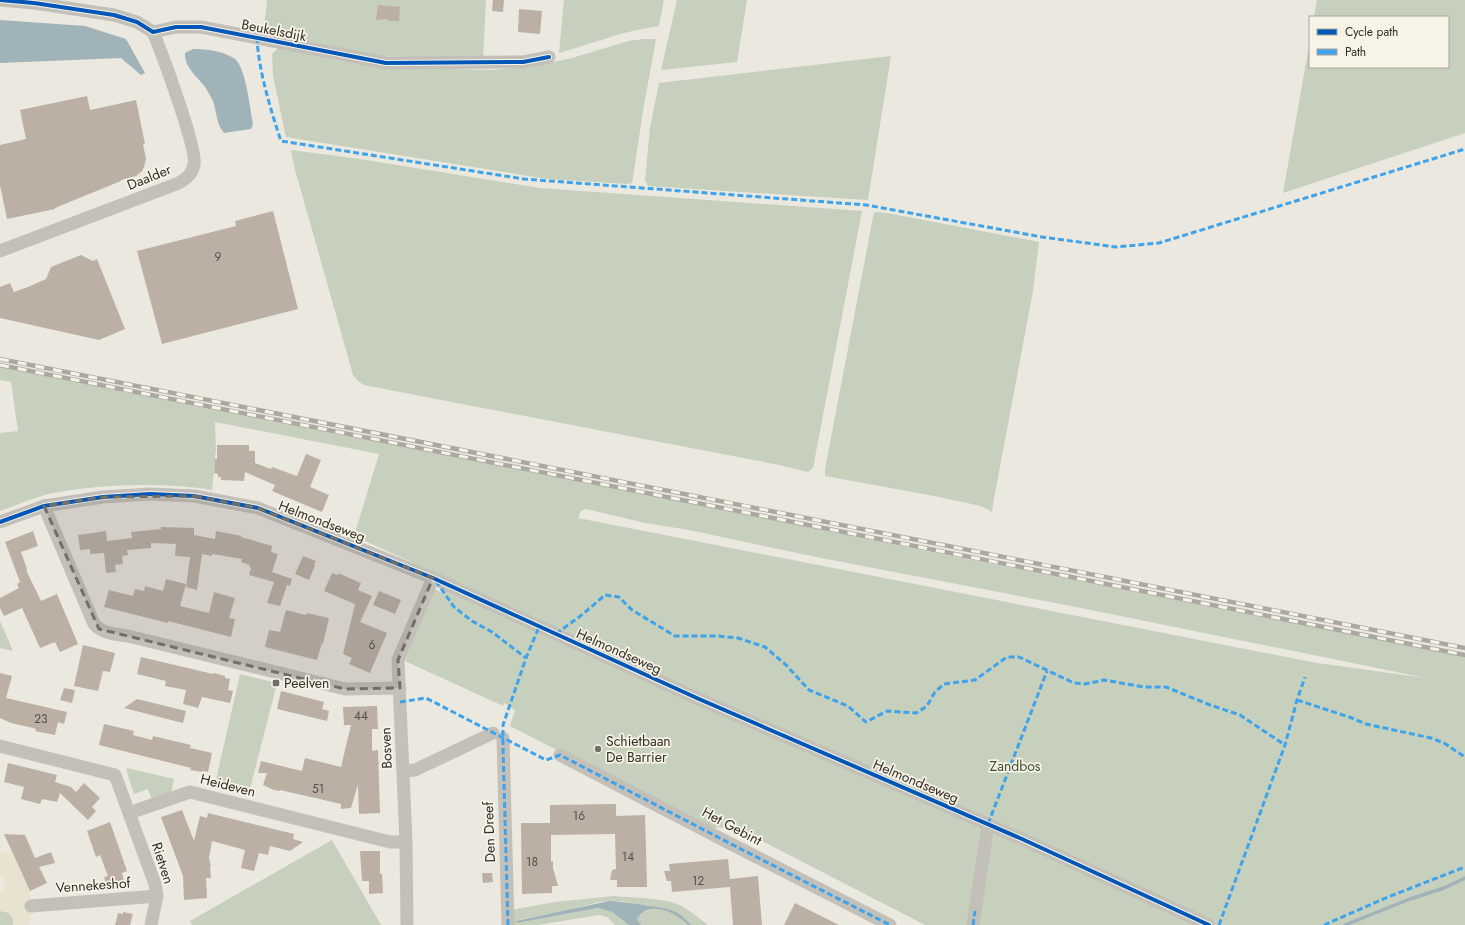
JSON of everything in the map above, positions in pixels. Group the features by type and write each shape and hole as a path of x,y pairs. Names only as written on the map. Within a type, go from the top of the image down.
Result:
{"street":[{"path":"0,0 26,1 114,15 137,22 153,32"},
{"name":"Beukelsdijk","path":"153,32 176,27 201,27 386,63 523,62 549,57"},
{"name":"Daalder","path":"0,251 179,183 189,176 195,163 190,139 153,32"},
{"name":"Helmondseweg","path":"0,522 44,506 104,497 150,494 201,497 258,508 397,562 699,699 988,824 1209,925"},
{"path":"44,506 94,624 99,629 106,632 128,636 345,689 400,688"},
{"name":"Bosven","path":"407,925 406,842 398,660 433,578"},
{"name":"Den Dreef","path":"402,771 415,770 498,735 508,925"},
{"path":"0,746 115,775 128,813"},
{"name":"Het Gebint","path":"560,755 890,925"},
{"name":"Heideven","path":"128,813 190,792 390,842 406,842"},
{"name":"Rietven","path":"128,813 157,896 151,925"},
{"path":"973,925 988,824"},
{"name":"Vennekeshof","path":"31,906 157,896"}],"highlighted area":[{"path":"194,496 258,508 433,578 398,660 400,688 345,689 99,629 44,506 103,497"}],"green space":[{"path":"267,0 486,0 483,59 380,56 263,36"},
{"path":"564,0 664,0 659,26 620,34 559,53"},
{"path":"677,0 747,0 737,62 661,70"},
{"path":"1317,0 1465,0 1465,133 1283,193 1309,46 1309,68 1449,68 1449,16 1314,16"},
{"path":"656,39 632,183 628,184 547,179 286,137 273,76 272,54 278,48 356,64 409,68 493,70 529,67 572,58 628,41"},
{"path":"891,56 868,200 648,186 645,180 650,128 659,83"},
{"path":"291,150 360,159 540,188 862,211 813,468 808,472 779,465 364,385 359,382 353,375 294,166"},
{"path":"874,212 887,213 1039,242 1033,291 992,512 981,506 825,476 825,469"},
{"name":"Zandbos","path":"0,364 936,553 1465,656 1465,925 925,925 735,827 709,828 510,726 515,710 504,703 503,706 405,661 434,589 441,592 451,580 354,536 379,454 215,422 216,449 212,490 193,487 153,485 112,486 53,493 0,511 0,433 18,431 11,382 0,380","holes":["586,509 645,523 689,530 816,557 1076,607 1426,678 1317,663 578,518 581,511"]},
{"path":"0,621 13,651 0,648"},
{"path":"240,674 277,683 250,789 216,780"},
{"path":"127,768 174,779 171,794 152,801 148,789 134,794"},
{"path":"332,840 381,925 192,925 190,921"},
{"path":"613,896 660,900 678,904 708,925 691,925 678,913 666,908 623,901 613,901 516,921 517,923 598,908 612,912 629,925 615,925 607,917 599,915 538,925 511,925 511,910 555,902"},
{"path":"657,908 674,914 688,925 641,925 638,922 637,918 641,914 648,910"},
{"path":"0,911 6,912 10,915 13,925 0,925"}],"shaded area":[{"path":"0,20 85,26 126,39 145,73 141,75 121,58 0,63"},
{"path":"193,49 220,52 235,59 239,64 245,80 249,99 253,124 251,129 224,133 221,129 214,105 207,90 190,69 185,59 185,53"},
{"path":"0,852 12,853 30,891 31,915 28,925 13,925 13,919 10,914 0,911 0,895 5,887 5,884 3,877 0,874"},
{"path":"609,901 667,908 679,914 691,925 688,925 670,912 655,909 642,913 637,919 641,925 629,925 612,912 598,908 517,923 516,921"}],"building":[{"path":"493,0 504,0 503,12 492,11"},
{"path":"378,5 400,7 399,21 388,21 388,19 376,20"},
{"path":"519,9 542,11 540,34 518,32"},
{"path":"87,96 90,110 136,100 145,144 143,144 146,159 142,171 136,176 121,180 55,209 7,219 0,185 0,145 26,139 20,110"},
{"path":"273,211 298,309 162,344 137,251 236,226 235,221"},
{"path":"81,255 93,261 97,259 125,329 99,340 0,318 0,287 10,283 14,292 28,287 46,279 51,267"},
{"path":"217,445 249,445 249,451 255,451 255,463 271,469 272,467 297,476 306,454 321,460 310,487 329,495 322,512 272,491 275,485 245,472 244,481 221,480 221,477 218,477 218,474 214,473 215,459 217,459"},
{"path":"161,527 194,528 194,535 215,539 216,531 242,536 241,537 272,546 271,552 278,554 272,572 292,579 290,586 287,585 280,606 267,603 274,582 249,575 251,568 249,567 250,565 241,562 242,559 212,554 212,556 202,554 197,590 186,587 190,557 175,556 176,544 151,543 151,548 127,550 128,555 122,556 123,564 115,565 116,572 106,573 104,553 90,554 90,549 80,550 78,535 106,531 107,541 132,538 131,532 161,529"},
{"path":"33,531 38,546 21,552 27,569 26,570 41,601 57,594 78,644 60,652 55,642 40,648 22,608 4,616 0,608 0,598 19,588 17,584 20,582 5,542"},
{"path":"303,556 316,561 309,580 295,574"},
{"path":"332,573 338,575 338,573 361,583 358,590 372,596 360,622 387,633 370,673 349,664 352,658 343,654 355,604 324,591"},
{"path":"166,579 186,584 180,606 209,613 214,592 235,598 229,618 235,619 231,637 104,607 109,590 133,596 135,589 144,591 145,586 163,591"},
{"path":"379,591 401,600 395,614 373,605"},
{"path":"286,610 306,615 307,613 329,618 323,644 322,643 317,660 265,647 269,630 280,632"},
{"path":"83,645 115,653 110,672 103,671 98,691 74,686"},
{"path":"141,657 225,676 225,678 230,679 228,690 233,691 230,703 202,697 198,708 183,704 186,690 165,686 166,681 137,674"},
{"path":"0,673 12,676 6,698 67,712 64,724 58,722 55,735 35,731 36,729 11,723 0,718"},
{"path":"64,688 75,690 72,703 60,700"},
{"path":"281,691 324,702 322,709 329,711 327,721 277,709"},
{"path":"137,699 186,711 183,723 124,708"},
{"path":"377,706 378,729 372,729 372,751 378,750 380,813 359,814 358,784 351,808 341,809 341,804 280,790 274,790 263,785 267,773 258,773 261,761 302,771 305,758 341,767 351,725 344,725 343,707"},
{"path":"104,724 134,731 133,735 152,740 153,736 191,745 190,748 212,753 208,772 190,770 191,768 99,745"},
{"path":"8,763 57,775 55,782 71,787 76,792 84,783 100,798 92,807 96,811 88,820 60,793 57,802 42,799 40,804 21,799 24,787 4,782"},
{"path":"616,804 616,816 645,815 647,887 617,887 617,880 610,880 612,870 616,869 615,834 551,835 551,862 553,861 553,868 558,886 552,886 552,893 522,894 521,823 550,823 550,805"},
{"path":"182,810 194,841 200,816 207,818 208,813 294,834 293,839 303,842 290,851 270,846 268,855 259,853 254,871 241,868 245,850 212,841 209,858 211,878 206,878 207,898 184,900 183,876 161,817"},
{"path":"110,822 127,871 122,873 124,881 107,887 104,877 108,876 100,855 96,857 87,831"},
{"path":"4,834 25,835 35,858 51,852 55,863 39,867 47,883 30,891"},
{"path":"360,851 380,851 380,874 382,874 383,893 369,894 369,881 362,881"},
{"path":"728,859 730,879 758,876 762,925 733,925 730,887 672,892 671,881 667,881 664,871 670,871 669,864"},
{"path":"482,873 492,873 493,882 483,883"},
{"path":"795,903 839,925 784,925"},
{"path":"123,912 133,914 130,925 115,925 118,913 123,914"}],"waterway":[{"path":"1345,925 1410,899 1444,888 1465,878"}],"railway":[{"path":"0,359 1465,648"},
{"path":"0,365 1465,655"}],"marked path":[{"path":"257,37 262,76 281,141 524,179 866,205 1042,237 1116,247 1159,243 1465,149"},
{"path":"436,581 454,607 472,621 492,632 526,658"},
{"path":"556,634 605,595 619,597 632,610 675,636 718,636 738,638 765,647 786,665 809,690 848,706 866,722 887,711 916,713 927,706 935,692 944,684 975,680 1007,657 1019,657 1074,683 1085,684 1104,680 1144,687 1166,687 1210,705 1240,715 1285,745"},
{"path":"508,925 503,725 526,658 539,627"},
{"path":"988,824 1047,671"},
{"path":"1219,925 1285,745 1305,677"},
{"path":"400,702 426,698 546,760 560,755 890,925"},
{"path":"1297,700 1366,724 1431,738 1444,743 1465,757"},
{"path":"1324,925 1388,897 1465,867"},
{"path":"973,925 975,911"}],"cycle path":[{"path":"0,0 34,3 114,15 137,22 153,32 176,27 201,27 386,63 523,62 549,57"},
{"path":"0,522 44,506 103,497 150,494 194,496 258,508 433,578 699,699 1022,839 1209,925"}],"place":[{"name":"Peelven","path":"276,683"},
{"name":"Schietbaan De Barrier","path":"598,749"}]}
